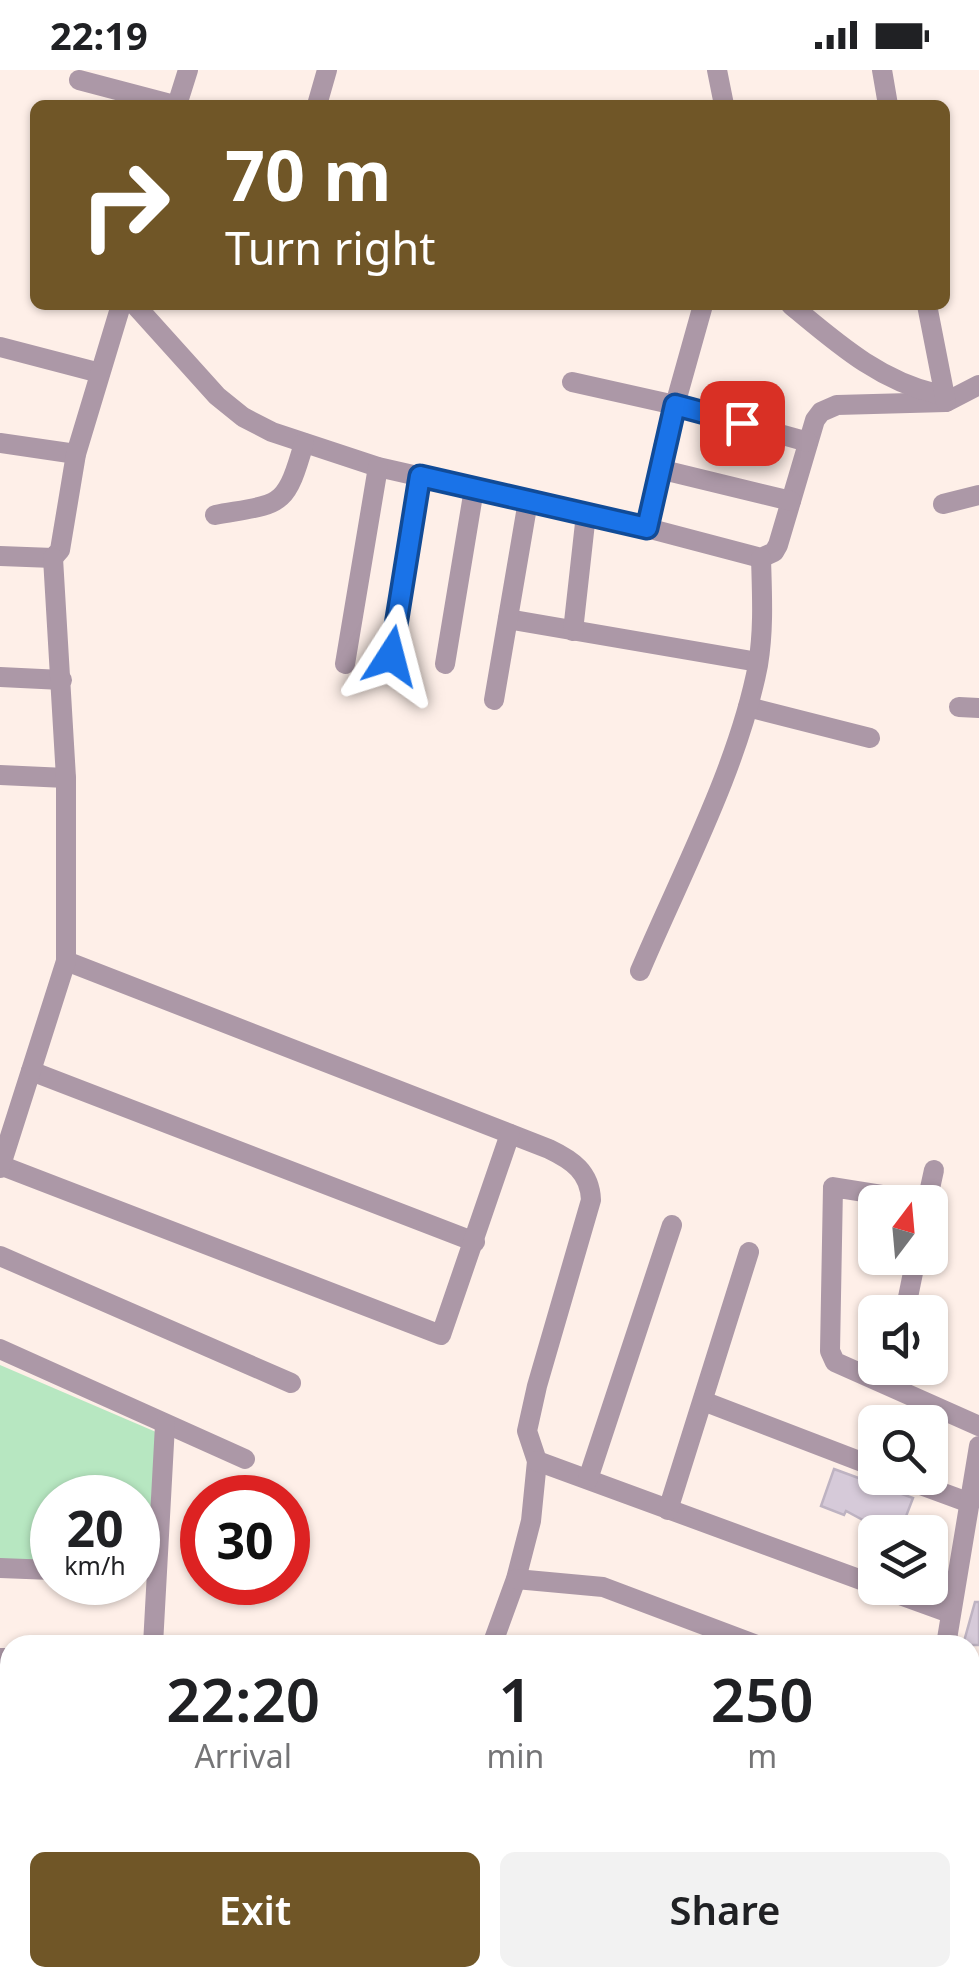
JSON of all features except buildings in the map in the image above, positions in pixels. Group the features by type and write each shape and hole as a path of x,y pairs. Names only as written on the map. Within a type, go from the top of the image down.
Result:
{"street":[{"path":"178,100 188,70"},
{"path":"319,100 328,70"},
{"path":"716,70 723,100"},
{"path":"882,70 887,100"},
{"path":"79,80 157,100"},
{"path":"119,310 76,454 64,541 53,558 66,778 66,961 0,1166 441,1334 476,1242 510,1134"},
{"path":"139,310 216,396 243,417 272,432 378,467 761,558 774,552 778,545 814,420 821,412 837,405 945,399 979,385"},
{"path":"647,528 702,310"},
{"path":"798,310 874,370 909,388 945,399"},
{"path":"928,310 945,399"},
{"path":"0,347 100,373"},
{"path":"572,382 675,405 808,442"},
{"path":"0,443 76,454"},
{"path":"216,515 272,505 282,499 293,484 304,443"},
{"path":"345,664 378,467"},
{"path":"659,469 790,501"},
{"path":"391,656 420,476"},
{"path":"445,664 474,488"},
{"path":"943,504 979,495"},
{"path":"494,700 528,501"},
{"path":"573,631 586,514"},
{"path":"0,556 53,558"},
{"path":"640,971 748,707 763,619 761,558"},
{"path":"508,619 758,662"},
{"path":"0,677 62,680"},
{"path":"748,707 870,738"},
{"path":"0,775 66,778"},
{"path":"66,961 510,1134 580,1168 590,1188 590,1200 526,1431 537,1460 531,1521 496,1635"},
{"path":"32,1070 476,1242"},
{"path":"931,1185 934,1170"},
{"path":"858,1191 832,1187 830,1351 834,1362 858,1368"},
{"path":"588,1479 672,1225"},
{"path":"668,1510 749,1252"},
{"path":"0,1256 290,1383"},
{"path":"0,1349 245,1459"},
{"path":"905,1385 979,1426"},
{"path":"703,1401 858,1460"},
{"path":"159,1475 165,1425"},
{"path":"947,1635 979,1446"},
{"path":"537,1460 858,1579"},
{"path":"946,1495 970,1504"},
{"path":"0,1568 30,1569"},
{"path":"516,1579 603,1587 725,1635"},
{"path":"150,1605 152,1635"},
{"path":"931,1605 950,1612"}],"green space":[{"path":"0,1365 156,1432 153,1475 30,1475 30,1562 0,1561"}],"route":[{"path":"391,656 420,476 647,528 675,405 742,423"}]}
